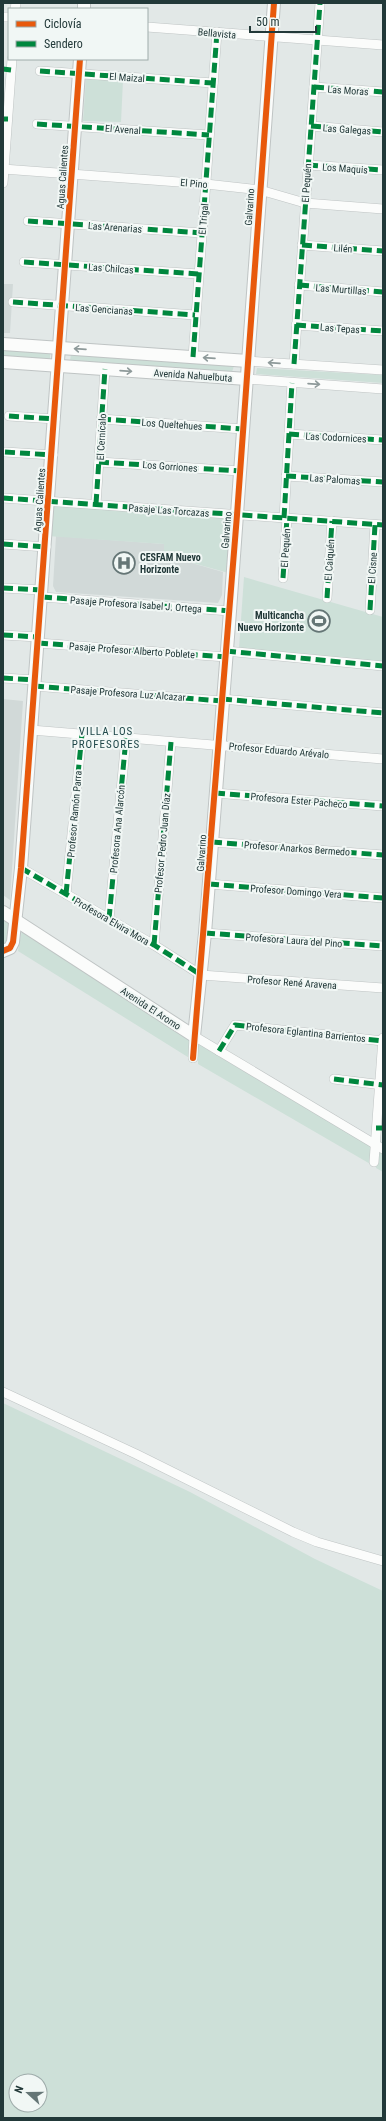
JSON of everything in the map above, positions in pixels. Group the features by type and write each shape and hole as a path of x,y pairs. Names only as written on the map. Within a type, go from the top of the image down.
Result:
{"street":[{"name":"Galvarino","path":"193,1058 205,933 230,611 274,3"},
{"name":"El Pequén","path":"294,364 320,3"},
{"name":"Bellavista","path":"148,27 271,38 383,45"},
{"name":"El Trigal","path":"193,357 217,32"},
{"path":"3,183 7,69 12,60"},
{"name":"Aguas Calientes","path":"3,951 10,948 14,942 21,868 53,455 80,60"},
{"name":"El Maizal","path":"40,71 213,83"},
{"name":"Las Moras","path":"314,87 383,92"},
{"name":"El Avenal","path":"36,124 209,135"},
{"name":"Las Galegas","path":"311,126 383,132"},
{"name":"Los Maquis","path":"308,165 383,170"},
{"name":"El Pino","path":"3,169 206,184 260,190 305,203 383,209"},
{"name":"Las Arenarias","path":"28,221 202,233"},
{"name":"Lilén","path":"302,245 383,251"},
{"name":"Las Chilcas","path":"24,262 198,274"},
{"name":"Las Murtillas","path":"299,285 383,292"},
{"name":"Las Gencianas","path":"13,302 195,315"},
{"name":"Las Tepas","path":"296,325 383,331"},
{"name":"Avenida Nahuelbuta","path":"3,344 383,370"},
{"name":"Avenida Nahuelbuta","path":"3,362 383,389"},
{"name":"El Cernícalo","path":"96,504 105,369"},
{"name":"El Pequén","path":"283,578 286,476 292,383"},
{"path":"9,416 55,419"},
{"name":"Los Queltehues","path":"101,419 243,429"},
{"name":"Las Codornices","path":"289,434 383,440"},
{"path":"5,452 53,455"},
{"name":"Los Gorriones","path":"99,462 240,471"},
{"name":"Las Palomas","path":"286,476 383,482"},
{"name":"Pasaje Las Torcazas","path":"3,498 379,525"},
{"name":"El Caiquén","path":"327,598 332,522"},
{"name":"El Cisne","path":"370,610 379,525"},
{"path":"3,544 46,547"},
{"name":"Pasaje Profesora Isabel J. Ortega","path":"3,588 42,594 230,611"},
{"name":"Pasaje Profesor Alberto Poblete","path":"3,635 38,640 383,666"},
{"name":"Pasaje Profesora Luz Alcazar","path":"3,678 35,683 383,713"},
{"name":"Profesor Eduardo Arévalo","path":"31,730 383,759"},
{"name":"Profesor Ramón Parra","path":"66,894 82,734"},
{"name":"Profesora Ana Alarcón","path":"109,919 126,738"},
{"name":"Profesor Pedro Juan Díaz","path":"154,945 171,742"},
{"name":"Profesora Ester Pacheco","path":"215,793 383,806"},
{"name":"Profesor Anarkos Bermedo","path":"212,842 383,855"},
{"name":"Profesora Elvira Mora","path":"21,868 154,945 201,975"},
{"name":"Profesor Domingo Vera","path":"208,884 383,898"},
{"name":"Avenida El Aromo","path":"3,912 194,1036 379,1147"},
{"name":"Profesora Laura del Pino","path":"205,933 383,946"},
{"name":"Profesor René Aravena","path":"201,975 383,988"},
{"name":"Profesora Eglantina Barrientos","path":"220,1051 235,1025 383,1040"},
{"path":"374,1162 379,1147 383,1040"},
{"path":"334,1079 381,1085"},
{"path":"3,1392 156,1463 293,1532 317,1542 383,1561"}],"shaded area":[{"path":"3,284 13,284 10,333 3,333"},
{"name":"CESFAM Nuevo Horizonte","path":"56,536 164,544 164,555 223,572 222,595 218,603 56,592 53,586"},
{"path":"3,699 23,701 10,900 3,895"}],"green space":[{"path":"86,77 123,80 121,122 83,121"},
{"path":"3,350 50,353 50,360 3,357"},
{"path":"71,354 234,366 232,372 70,361"},
{"path":"257,368 383,375 383,383 256,374"},
{"path":"49,501 237,515 232,574 164,555 164,544 47,536"},
{"path":"244,577 383,617 383,662 239,648"},
{"path":"3,912 15,920 14,939 3,951"},
{"path":"22,930 191,1038 191,1059 18,951"},
{"path":"198,1044 373,1148 372,1165 198,1064"},
{"path":"378,1150 383,1153 383,1172 376,1168"},
{"path":"3,1403 190,1492 315,1559 383,1591 383,2118 3,2118"}],"marked path":[{"path":"294,364 320,3"},
{"path":"193,357 217,32"},
{"path":"3,69 11,70"},
{"path":"40,71 213,83"},
{"path":"314,87 383,92"},
{"path":"3,119 8,119"},
{"path":"37,124 209,135"},
{"path":"311,126 383,132"},
{"path":"308,165 383,170"},
{"path":"28,221 202,233"},
{"path":"302,245 383,251"},
{"path":"24,262 198,274"},
{"path":"299,285 383,292"},
{"path":"13,302 195,315"},
{"path":"296,325 383,331"},
{"path":"96,504 105,369"},
{"path":"284,518 292,383"},
{"path":"9,416 55,419"},
{"path":"101,419 243,429"},
{"path":"289,434 383,440"},
{"path":"5,452 53,455"},
{"path":"99,462 240,471"},
{"path":"286,476 383,482"},
{"path":"3,498 383,525"},
{"path":"283,578 287,518"},
{"path":"327,598 332,521"},
{"path":"370,610 375,525"},
{"path":"3,544 46,547"},
{"path":"3,588 42,590"},
{"path":"42,597 230,611"},
{"path":"3,635 38,637"},
{"path":"38,643 226,657"},
{"path":"226,651 383,666"},
{"path":"3,678 35,680"},
{"path":"34,686 222,701"},
{"path":"222,699 383,713"},
{"path":"66,894 82,734"},
{"path":"109,919 126,738"},
{"path":"154,945 171,742"},
{"path":"215,793 383,806"},
{"path":"212,842 383,855"},
{"path":"21,868 154,945 201,975"},
{"path":"209,884 383,898"},
{"path":"205,933 383,946"},
{"path":"219,1051 235,1025 383,1041"},
{"path":"334,1079 383,1085"},
{"path":"376,1128 383,1128"}],"cycle path":[{"path":"193,1058 237,515 274,3"},
{"path":"3,951 10,948 13,942 21,868 80,60"}],"place":[{"name":"CESFAM Nuevo Horizonte","path":"124,563"},
{"name":"Multicancha Nuevo Horizonte","path":"319,621"}],"district":[{"name":"VILLA LOS PROFESORES","path":"106,737"}]}
